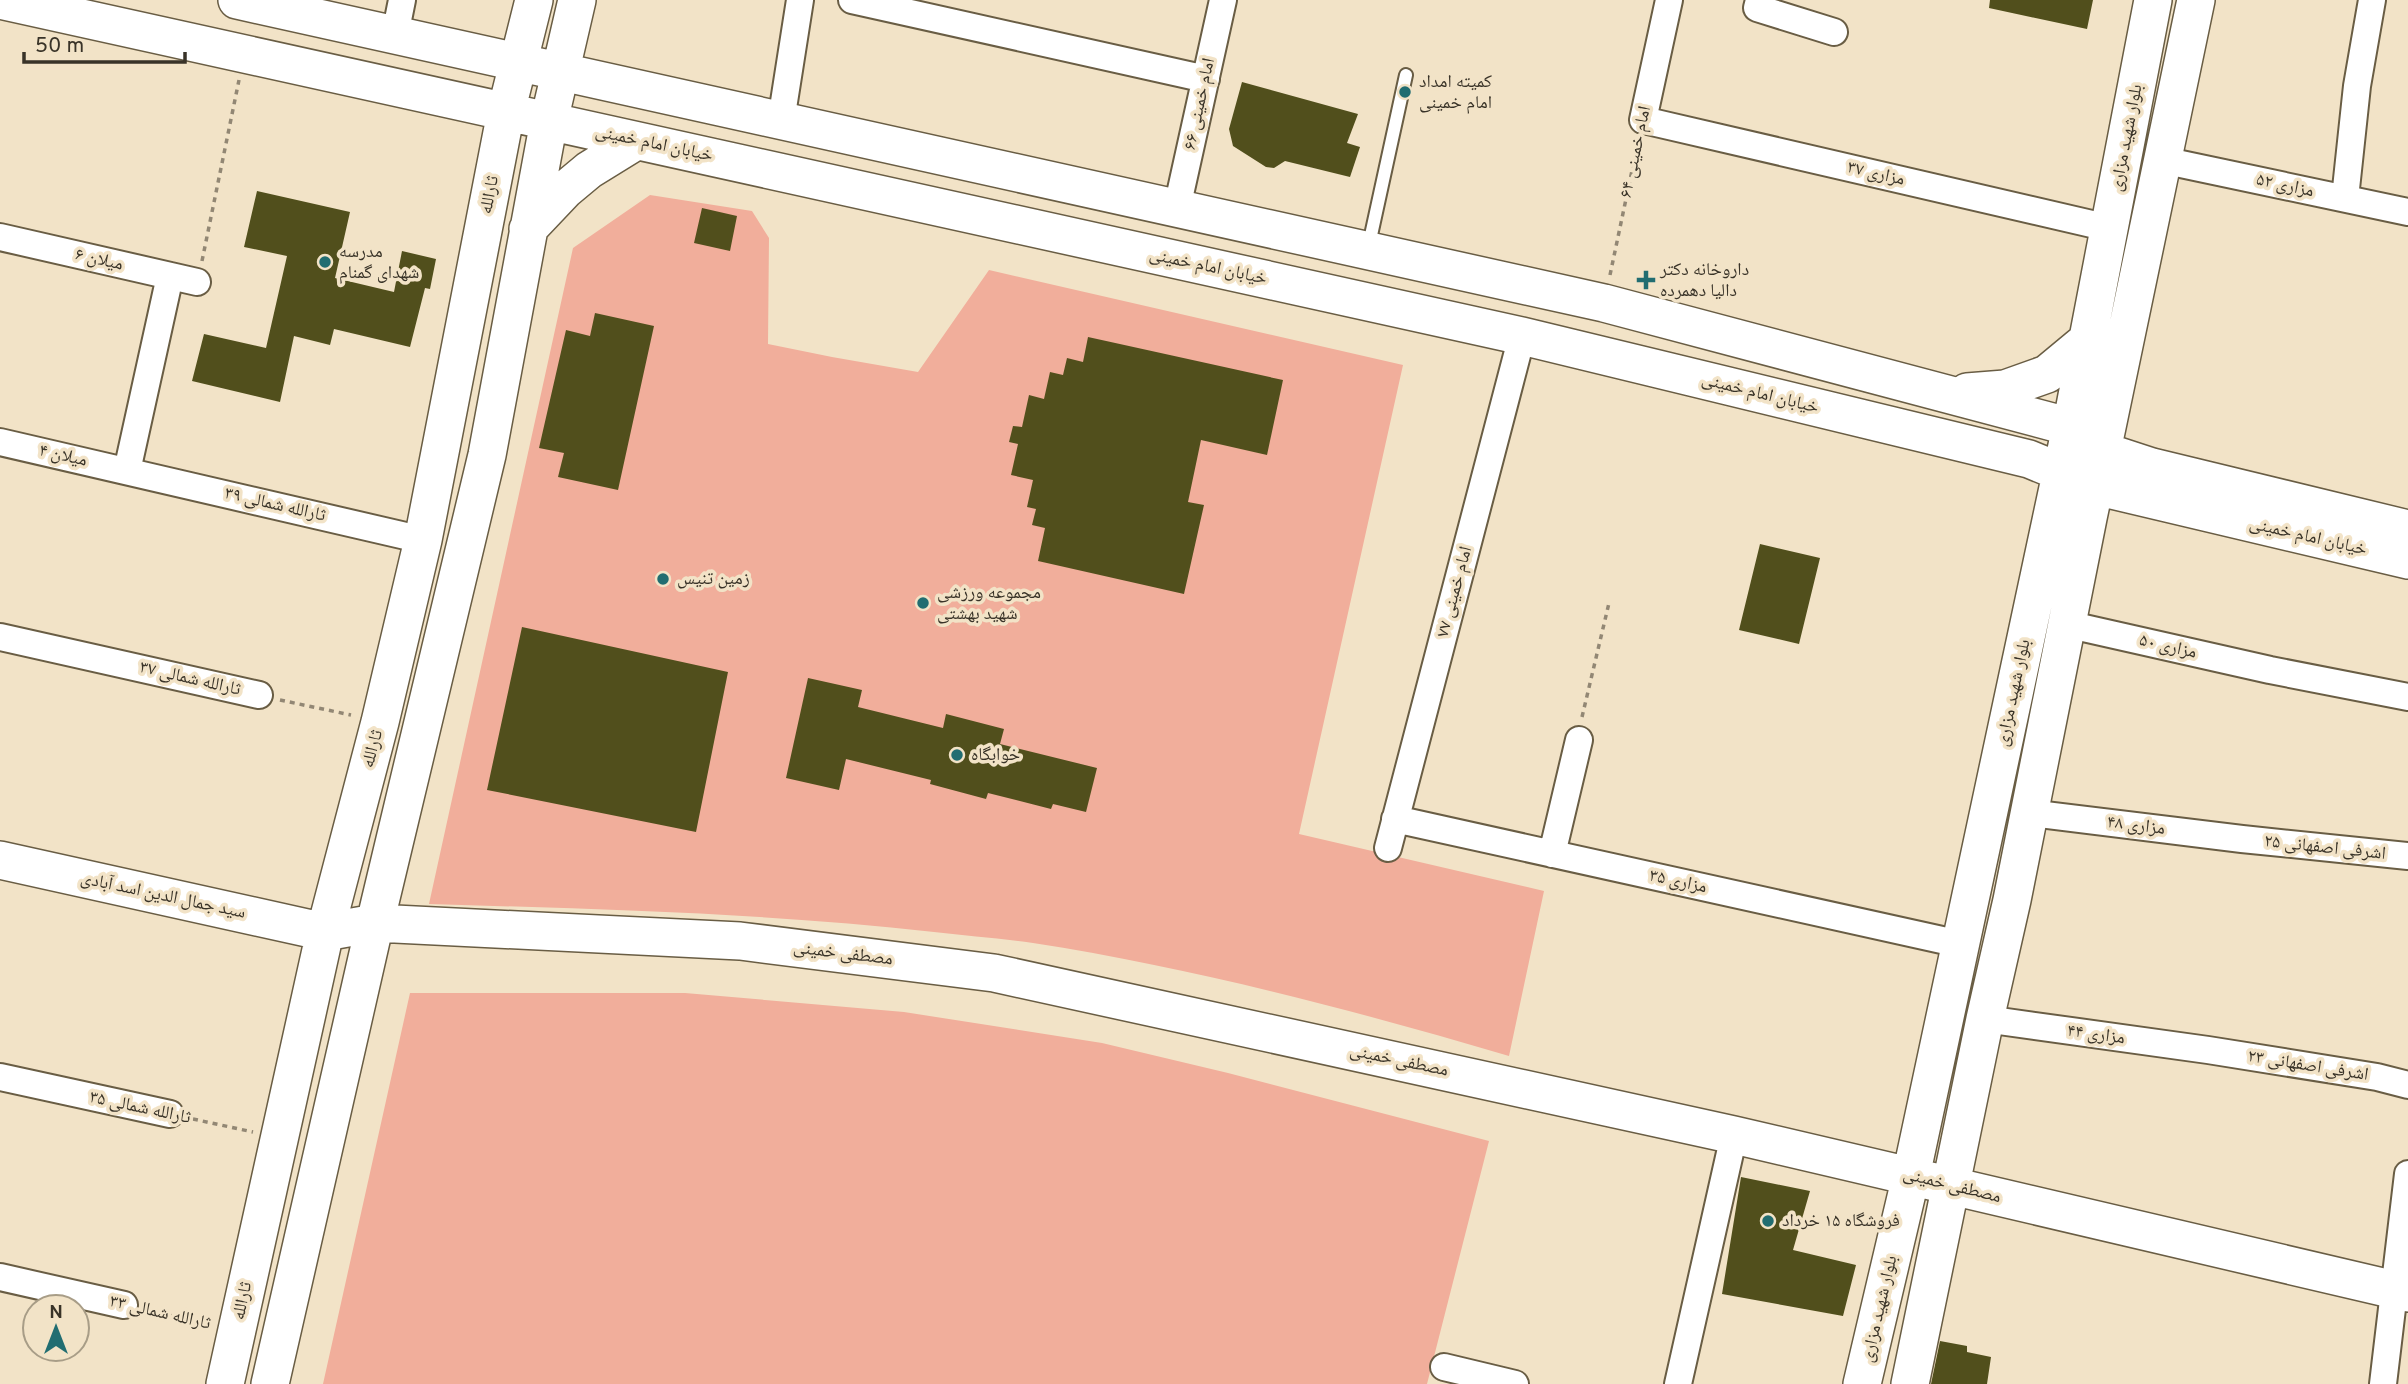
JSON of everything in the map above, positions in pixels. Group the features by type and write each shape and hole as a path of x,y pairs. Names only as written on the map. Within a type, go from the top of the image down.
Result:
{"main road":[{"name":"خیابان امام خمینی","path":"0,0 1522,336 2029,459 2061,471 2152,467 2408,528"},
{"name":"خیابان امام خمینی","path":"237,0 290,6 395,35 1604,303 2071,427 2099,468 2408,560"},
{"path":"519,63 534,0"},
{"path":"271,1384 375,923 487,455 549,121 577,0"},
{"name":"بلوار شهید مزاری","path":"1862,1384 1911,1176 2071,427 2153,0"},
{"path":"1910,1384 2196,0"},
{"name":"ثارالله","path":"225,1384 325,932 380,722 423,540 506,112 519,63"},
{"path":"528,229 565,190 589,170 636,141"},
{"path":"1946,394 2005,389 2047,374 2088,340"},
{"name":"سید جمال الدین اسد آبادی","path":"0,860 325,932"},
{"name":"مصطفی خمینی","path":"325,932 375,923 740,941 994,973 1734,1135 2402,1291"}],"street":[{"path":"395,35 402,0"},
{"path":"781,121 800,0"},
{"path":"852,0 1206,79"},
{"name":"امام خمینی ۶۶","path":"1177,208 1223,0"},
{"name":"امام خمینی ۶۴","path":"1643,120 1669,0"},
{"path":"1759,0 1757,8 1834,32"},
{"path":"2345,198 2357,86 2372,0"},
{"name":"مزاری ۳۷","path":"1643,120 2109,228"},
{"name":"مزاری ۵۲","path":"2162,160 2408,212"},
{"name":"میلان ۶","path":"0,237 197,282"},
{"path":"127,471 170,276"},
{"name":"امام خمینی ۷۷","path":"1388,848 1522,336"},
{"name":"میلان ۴","path":"0,442 127,471"},
{"name":"ثارالله شمالی ۳۹","path":"127,471 423,540"},
{"name":"مزاری ۵۰","path":"2066,624 2270,670 2408,697"},
{"name":"ثارالله شمالی ۳۷","path":"0,637 259,695"},
{"path":"1552,854 1579,740"},
{"name":"مزاری ۴۸","path":"2030,813 2242,839"},
{"name":"مزاری ۳۵","path":"1395,819 1960,944"},
{"name":"اشرفی اصفهانی ۲۵","path":"2242,839 2408,856"},
{"name":"مزاری ۴۴","path":"1985,1019 2208,1050"},
{"name":"اشرفی اصفهانی ۲۳","path":"2208,1050 2377,1077 2408,1085"},
{"name":"ثارالله شمالی ۳۵","path":"0,1077 170,1114"},
{"path":"1678,1384 1734,1135"},
{"path":"2383,1384 2402,1291 2408,1174"},
{"name":"ثارالله شمالی ۳۳","path":"0,1277 124,1305"},
{"path":"1444,1367 1516,1384"}],"lane":[{"path":"1368,251 1406,75"}],"path":[{"path":"197,282 245,54"},
{"name":"امام خمینی ۶۴","path":"1604,303 1643,120"},
{"path":"1579,740 1609,603"},
{"name":"ثارالله شمالی ۳۷","path":"259,695 380,722"},
{"name":"ثارالله شمالی ۳۵","path":"170,1114 279,1138"},
{"name":"ثارالله شمالی ۳۳","path":"124,1305 237,1330"}],"shaded area":[{"name":"مجموعه ورزشی شهید بهشتی","path":"650,195 752,211 769,238 768,344 918,372 989,270 1403,365 1299,834 1544,891 1509,1056 1273,992 1153,965 1021,941 745,916 429,904 573,248"},
{"path":"410,993 685,993 904,1012 1102,1043 1489,1141 1427,1384 323,1384"}],"building":[{"path":"1990,0 2093,0 2087,29 1989,8"},
{"path":"1242,82 1358,114 1347,143 1360,147 1350,177 1285,161 1274,168 1266,167 1233,146 1229,129"},
{"path":"257,191 350,212 335,278 394,292 402,251 436,259 430,289 425,288 410,347 334,329 330,345 294,336 280,402 192,381 204,334 266,348 287,256 244,247"},
{"path":"702,208 737,216 730,251 694,243"},
{"path":"595,313 654,326 618,490 558,477 564,453 539,448 566,330 590,336"},
{"path":"1088,337 1283,380 1267,455 1201,440 1188,502 1204,505 1184,594 1038,561 1045,528 1032,525 1036,509 1027,507 1033,480 1011,475 1018,444 1009,442 1013,426 1022,427 1029,395 1044,399 1050,372 1063,375 1067,358 1083,362"},
{"path":"1760,544 1820,558 1799,644 1739,630"},
{"path":"522,627 728,672 696,832 487,790"},
{"name":"خوابگاه","path":"808,678 862,690 858,707 943,728 946,714 1004,729 1000,744 1097,768 1086,812 1053,804 1051,809 988,793 986,799 930,784 931,780 846,759 839,790 786,778"},
{"name":"فروشگاه ۱۵ خرداد","path":"1741,1177 1810,1191 1793,1250 1856,1265 1843,1316 1722,1294"},
{"path":"1940,1341 1967,1346 1967,1352 1991,1357 1987,1384 1931,1384"}],"place":[{"name":"کمیته امداد امام خمینی","path":"1405,92"},
{"name":"مدرسه شهدای گمنام","path":"325,262"},
{"name":"داروخانه دکتر دالیا دهمرده","path":"1646,280"},
{"name":"زمین تنیس","path":"663,579"},
{"name":"مجموعه ورزشی شهید بهشتی","path":"923,603"},
{"name":"خوابگاه","path":"957,755"},
{"name":"فروشگاه ۱۵ خرداد","path":"1768,1221"}]}
